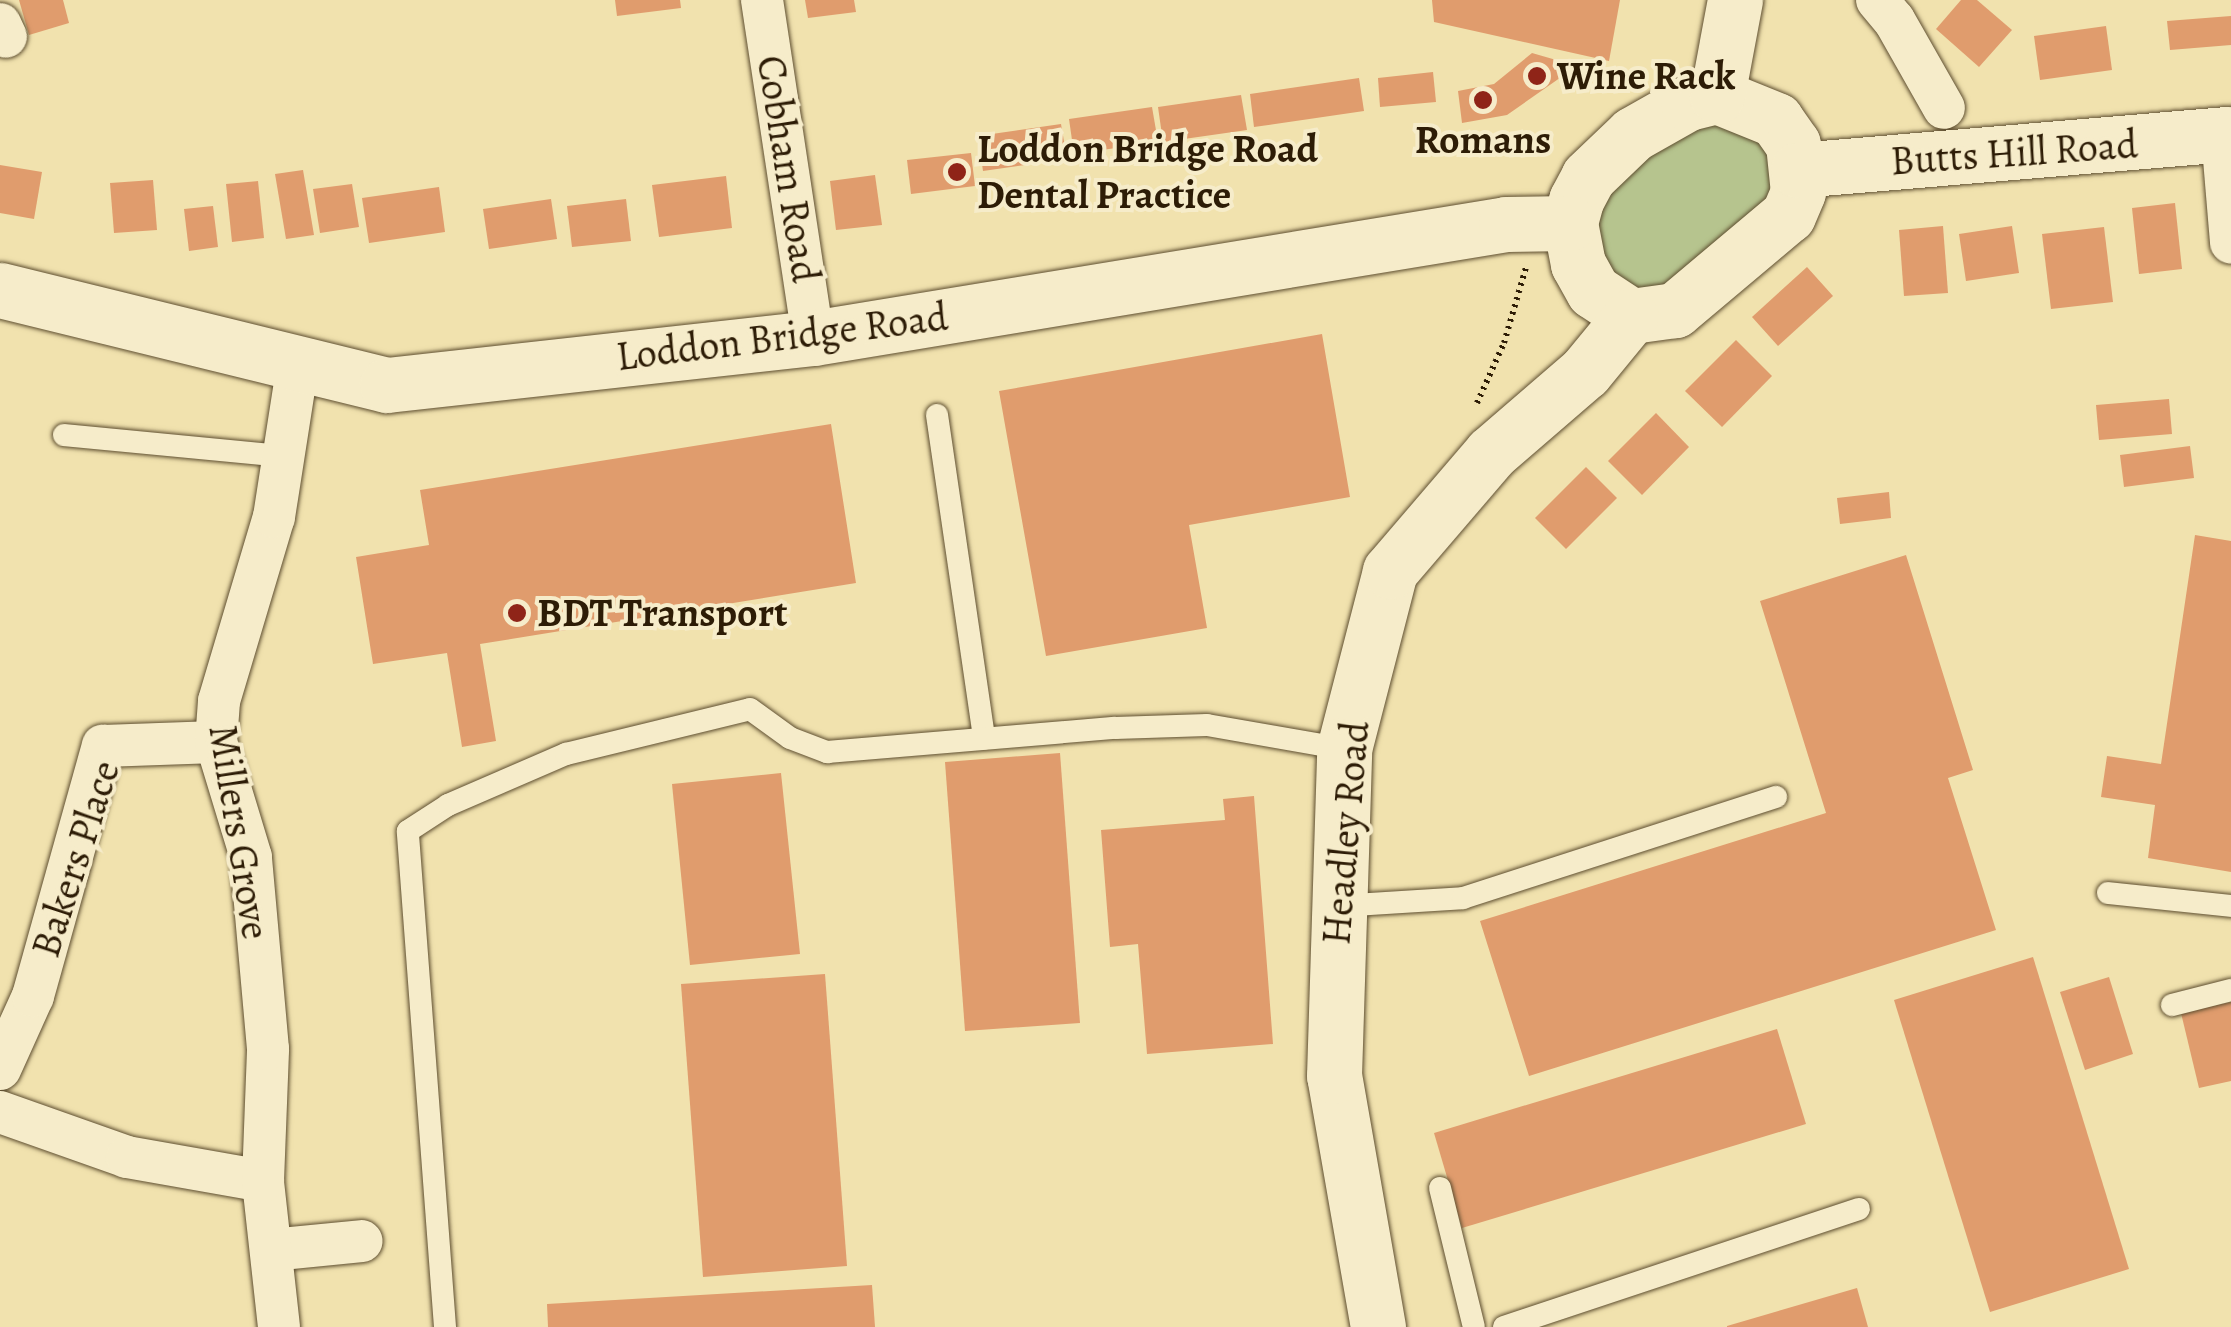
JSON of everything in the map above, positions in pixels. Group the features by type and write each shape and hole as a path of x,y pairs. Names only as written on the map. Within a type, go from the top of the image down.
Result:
{"street":[{"name":"Cobham Road","path":"762,0 813,338"},
{"path":"1716,96 1735,0"},
{"path":"1877,0 1894,20 1944,108"},
{"path":"1716,96 1776,120 1793,144 1798,192 1788,215 1675,310 1631,316 1593,291 1555,223 1588,177 1633,134 1688,102 1716,96"},
{"path":"2226,134 2231,243"},
{"name":"Butts Hill Road","path":"1798,170 2226,134"},
{"name":"Loddon Bridge Road","path":"0,290 387,385 813,338 1506,224 1555,223"},
{"name":"Headley Road","path":"1378,1327 1334,1076 1344,750 1390,570 1491,453 1586,372 1631,316"},
{"name":"Millers Grove","path":"280,1327 263,1181 268,1049 251,856 216,742 219,702 274,517 298,364"},
{"name":"Bakers Place","path":"0,1069 33,996 103,746 216,742"},
{"path":"0,1112 128,1157 263,1181"},
{"path":"270,1250 362,1240"}],"lane":[{"path":"937,415 984,739"},
{"path":"64,436 283,456"},
{"path":"445,1327 408,831 448,805 566,754 750,709 790,738 827,752 1207,725 1344,750"},
{"path":"1337,906 1463,898 1776,797"},
{"path":"2108,893 2231,906"},
{"path":"2172,1005 2231,990"},
{"path":"1440,1188 1474,1327"},
{"path":"1504,1327 1859,1209"}],"path":[{"path":"1474,410 1555,223"}],"green space":[{"path":"1701,116 1773,141 1784,190 1671,293 1615,288 1589,209 1597,192"}],"building":[{"path":"19,0 63,0 69,23 29,35"},
{"path":"615,0 680,0 681,8 617,16"},
{"path":"805,0 854,0 856,12 808,18"},
{"path":"1432,0 1620,0 1609,61 1434,22"},
{"path":"1961,0 1977,0 2012,30 1979,67 1936,29"},
{"path":"2231,16 2231,45 2170,50 2167,21"},
{"path":"2106,26 2112,70 2040,80 2034,36"},
{"path":"1532,53 1577,66 1507,115 1462,123 1458,91 1494,84"},
{"path":"1433,72 1436,102 1380,107 1378,78"},
{"path":"1359,78 1364,111 1254,127 1250,94"},
{"path":"1241,95 1247,130 1163,142 1158,107"},
{"path":"1152,107 1158,142 1074,154 1069,119"},
{"path":"1061,124 1067,159 983,171 978,136"},
{"path":"971,153 975,186 911,194 907,160"},
{"path":"0,165 42,172 34,219 0,213"},
{"path":"303,170 314,235 286,239 275,174"},
{"path":"875,175 882,225 836,230 830,181"},
{"path":"726,176 732,228 659,237 652,185"},
{"path":"153,180 157,230 114,233 110,183"},
{"path":"258,181 264,238 232,242 226,184"},
{"path":"352,184 359,227 320,233 313,189"},
{"path":"439,187 445,232 369,243 362,198"},
{"path":"551,199 557,239 489,249 483,209"},
{"path":"626,199 631,241 572,247 567,206"},
{"path":"2175,203 2182,269 2139,274 2132,208"},
{"path":"213,206 218,247 189,251 184,209"},
{"path":"1943,226 1948,293 1904,296 1899,230"},
{"path":"2012,226 2019,273 1966,281 1959,234"},
{"path":"2104,227 2113,302 2051,309 2042,234"},
{"path":"1807,267 1833,296 1778,346 1752,317"},
{"path":"1322,334 1350,497 1189,525 1207,628 1046,656 999,391"},
{"path":"1736,340 1772,376 1722,427 1685,391"},
{"path":"2169,399 2172,434 2099,440 2096,405"},
{"path":"1656,413 1689,447 1642,495 1608,461"},
{"name":"BDT Transport","path":"831,424 856,583 480,644 496,741 462,747 447,653 373,664 356,557 429,545 420,490"},
{"path":"2190,446 2194,478 2124,487 2120,455"},
{"path":"1586,467 1617,498 1566,549 1535,518"},
{"path":"1889,492 1891,518 1840,524 1837,498"},
{"path":"2195,535 2231,541 2231,872 2148,858 2155,805 2101,797 2107,756 2161,764"},
{"path":"1906,555 1973,770 1948,778 1996,930 1529,1076 1480,921 1826,813 1760,601"},
{"path":"1060,753 1080,1023 965,1031 945,762"},
{"path":"781,773 800,954 690,965 672,784"},
{"path":"1254,796 1273,1044 1147,1054 1138,944 1110,947 1101,830 1225,820 1223,799"},
{"path":"2033,957 2129,1269 1990,1312 1894,1000"},
{"path":"825,974 847,1266 703,1277 681,984"},
{"path":"2109,977 2133,1054 2085,1070 2060,992"},
{"path":"2231,1002 2231,1081 2199,1088 2181,1013"},
{"path":"1777,1029 1806,1124 1462,1228 1434,1133"},
{"path":"872,1285 875,1327 548,1327 547,1304"},
{"path":"1857,1288 1868,1327 1727,1327 1727,1326"}],"place":[{"name":"Wine Rack","path":"1537,76"},
{"name":"Romans","path":"1483,100"},
{"name":"Loddon Bridge Road Dental Practice","path":"957,172"},
{"name":"BDT Transport","path":"517,613"}]}
